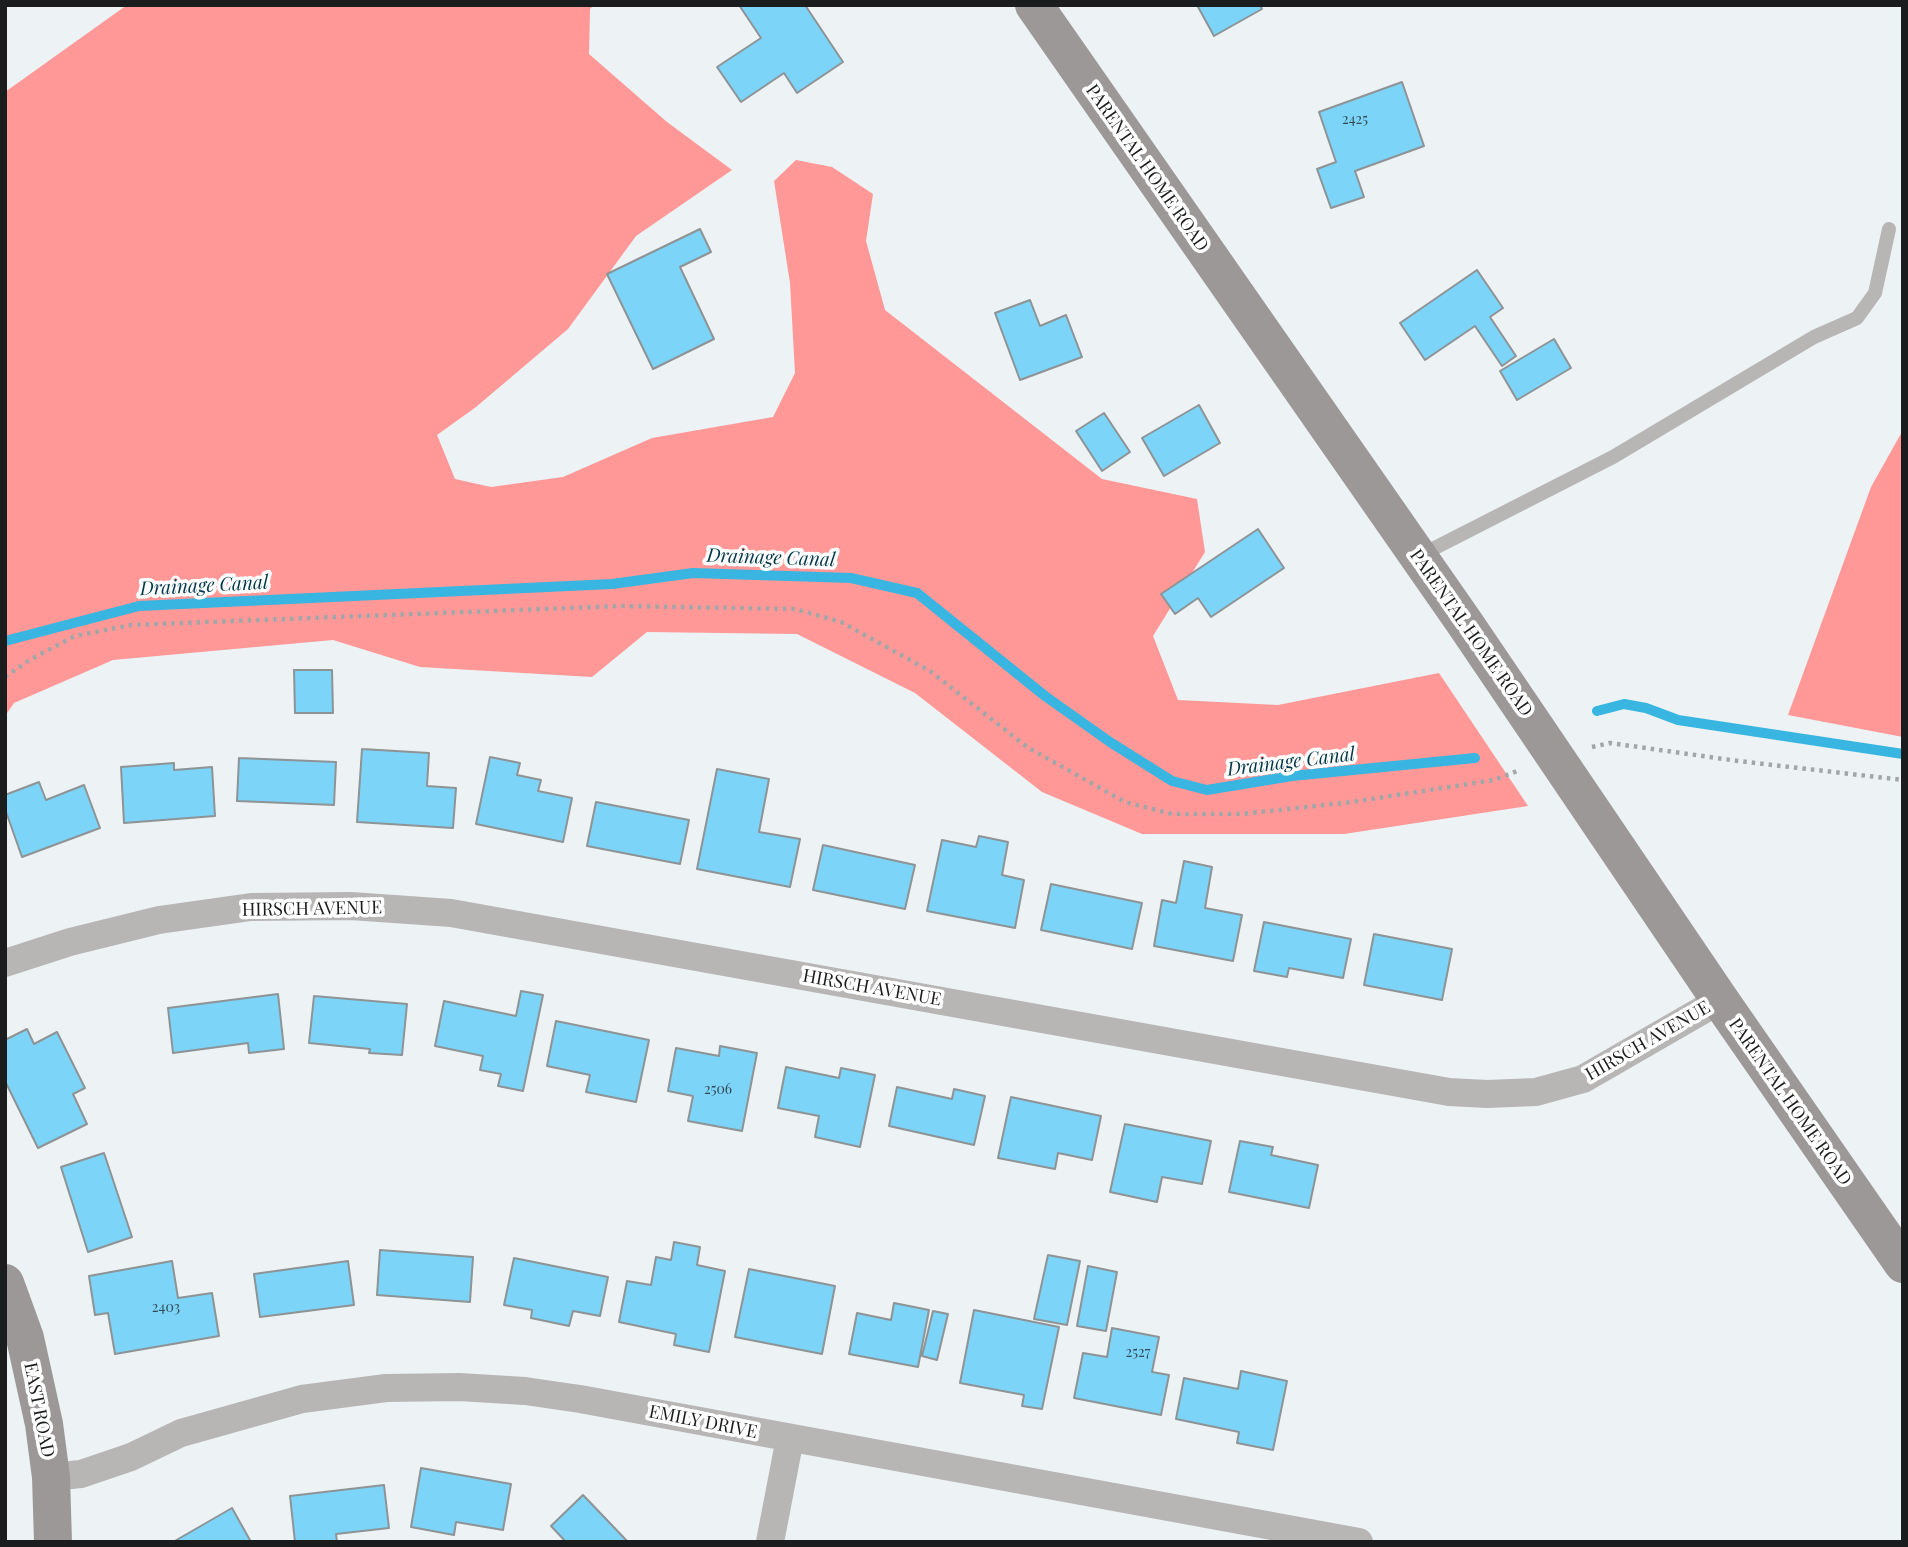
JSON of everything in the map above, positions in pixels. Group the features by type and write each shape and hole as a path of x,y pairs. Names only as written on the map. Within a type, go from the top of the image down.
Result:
{"street":[{"name":"PARENTAL HOME ROAD","path":"1034,5 1557,757 1720,1000 1897,1242"},
{"name":"HIRSCH AVENUE","path":"5,963 70,942 159,920 251,907 351,906 451,913 1448,1092 1488,1094 1536,1092 1583,1079 1720,1000"},
{"name":"EAST ROAD","path":"5,1283 24,1338 44,1424 51,1477 53,1542"},
{"name":"EMILY DRIVE","path":"51,1477 81,1474 131,1457 181,1433 302,1399 386,1388 459,1387 525,1391 580,1399 1360,1542"},
{"path":"769,1542 790,1438"}],"lane":[{"path":"1418,556 1614,457 1814,337 1857,318 1875,293 1889,229"}],"path":[{"path":"5,677 31,659 75,636 131,625 620,606 794,609 841,622 930,671 1027,747 1125,802 1172,814 1242,814 1352,802 1494,780 1557,757 1610,743 1903,780"}],"shaded area":[{"path":"127,5 594,5 590,9 589,54 667,122 732,170 636,236 568,329 476,407 437,435 455,479 491,487 563,477 652,438 773,417 795,373 790,283 774,181 796,160 832,167 873,194 866,241 885,310 1102,479 1197,499 1205,552 1153,636 1178,700 1278,705 1439,673 1528,806 1344,834 1142,834 1042,792 915,693 797,634 647,632 592,677 420,667 333,640 113,660 14,703 5,716 5,92"},
{"path":"1903,430 1903,737 1788,715 1871,487"}],"building":[{"path":"739,5 805,5 843,62 797,93 784,73 741,102 717,67 761,38"},
{"path":"1197,5 1260,5 1262,9 1214,36"},
{"path":"1402,82 1424,146 1355,171 1364,197 1331,208 1317,169 1336,162 1319,112"},
{"path":"700,229 711,252 680,267 714,339 653,369 607,274"},
{"path":"1477,270 1503,308 1490,317 1516,356 1502,366 1475,326 1425,360 1400,323"},
{"path":"1030,300 1040,326 1066,315 1082,357 1020,380 995,313"},
{"path":"1554,339 1571,368 1517,400 1500,371"},
{"path":"1199,405 1220,443 1164,476 1142,438"},
{"path":"1104,413 1130,452 1102,471 1076,431"},
{"path":"1258,529 1284,568 1211,617 1198,598 1175,614 1161,594"},
{"path":"294,670 332,670 333,713 295,713"},
{"path":"362,749 429,753 427,786 456,788 453,828 357,822"},
{"path":"490,757 520,763 517,775 541,780 538,791 572,798 563,842 476,824"},
{"path":"239,758 336,762 334,805 237,801"},
{"path":"174,763 174,770 212,767 215,816 124,823 121,767"},
{"path":"717,769 769,779 759,832 800,839 790,887 697,869"},
{"path":"39,782 46,800 84,785 100,828 22,857 5,809 5,795"},
{"path":"596,802 689,820 680,864 587,846"},
{"path":"979,836 1008,842 1002,875 1024,880 1015,928 927,911 942,840 976,847"},
{"path":"823,845 915,865 905,909 813,890"},
{"path":"1184,861 1212,867 1205,908 1242,915 1233,961 1154,946 1162,900 1176,903"},
{"path":"1051,884 1142,903 1132,949 1041,930"},
{"path":"1264,922 1351,939 1343,978 1289,968 1287,977 1254,971"},
{"path":"1374,934 1452,949 1442,1000 1364,985"},
{"path":"521,991 543,995 523,1091 498,1086 501,1074 480,1070 483,1056 435,1046 444,1001 516,1016"},
{"path":"278,994 284,1049 249,1053 248,1043 173,1053 168,1008"},
{"path":"314,996 407,1004 402,1055 369,1053 370,1049 309,1043"},
{"path":"556,1021 649,1040 636,1102 586,1092 590,1075 547,1066"},
{"path":"27,1029 34,1044 57,1032 85,1088 73,1094 87,1124 38,1148 5,1081 5,1040"},
{"path":"720,1046 757,1053 742,1131 688,1121 693,1096 668,1091 676,1048 719,1056"},
{"path":"786,1067 839,1078 841,1068 875,1075 860,1147 815,1137 819,1116 778,1108"},
{"path":"897,1087 952,1099 954,1089 985,1096 974,1145 889,1126"},
{"path":"1011,1097 1101,1116 1092,1160 1058,1153 1055,1169 998,1158"},
{"path":"1125,1124 1211,1141 1202,1184 1162,1177 1157,1202 1110,1192"},
{"path":"1240,1141 1273,1147 1271,1155 1318,1165 1309,1208 1229,1192"},
{"path":"104,1153 132,1237 88,1252 61,1167"},
{"path":"674,1242 700,1247 697,1265 725,1271 709,1352 674,1345 676,1334 619,1322 627,1281 651,1285 656,1257 671,1260"},
{"path":"380,1250 473,1257 470,1302 377,1295"},
{"path":"1048,1255 1080,1261 1067,1325 1034,1319"},
{"path":"514,1258 608,1277 600,1316 573,1311 569,1326 531,1318 532,1310 504,1305"},
{"path":"172,1261 178,1298 212,1293 219,1336 115,1354 108,1313 95,1315 89,1276"},
{"path":"348,1261 354,1305 260,1317 254,1274"},
{"path":"1088,1266 1117,1272 1106,1331 1077,1326"},
{"path":"749,1269 835,1286 822,1354 735,1337"},
{"path":"894,1303 929,1310 918,1367 849,1354 857,1313 891,1320"},
{"path":"974,1310 1059,1327 1042,1409 1022,1406 1024,1395 960,1383"},
{"path":"933,1311 948,1314 937,1360 922,1356"},
{"path":"1112,1328 1159,1337 1152,1372 1169,1375 1161,1415 1074,1398 1083,1353 1107,1357"},
{"path":"1241,1371 1287,1381 1273,1450 1237,1443 1239,1432 1176,1419 1184,1378 1238,1389"},
{"path":"421,1468 511,1484 503,1530 456,1522 454,1535 411,1527"},
{"path":"384,1485 389,1528 336,1534 337,1542 295,1542 290,1496"},
{"path":"583,1495 628,1542 566,1542 551,1526"},
{"path":"232,1508 251,1542 173,1542"}],"waterway":[{"name":"Drainage Canal","path":"5,641 139,606 612,584 693,573 851,578 917,593 1045,696 1172,781 1207,790 1292,776 1475,758"},
{"name":"Drainage Canal","path":"1597,711 1624,704 1646,708 1678,720 1903,754"}]}
